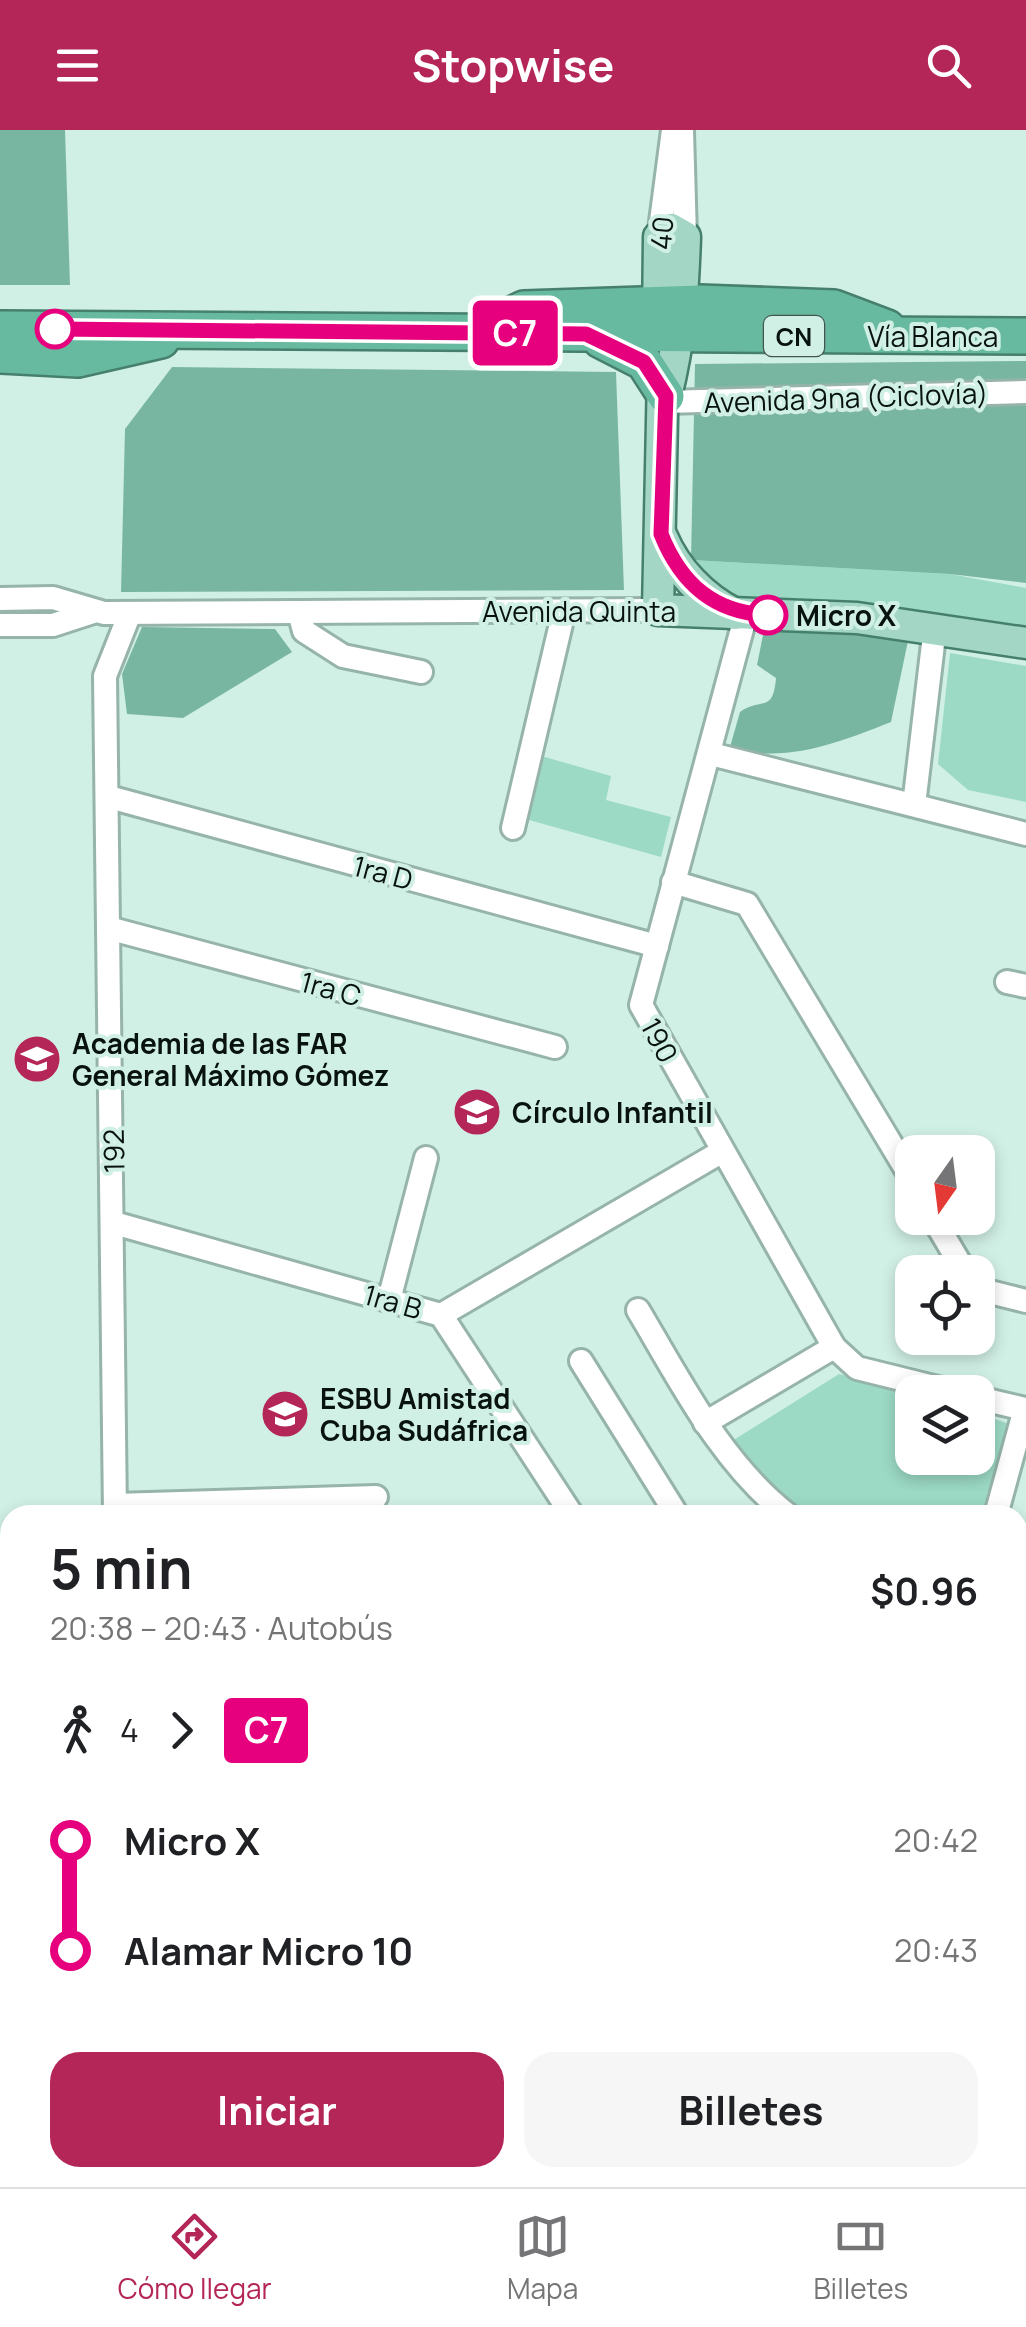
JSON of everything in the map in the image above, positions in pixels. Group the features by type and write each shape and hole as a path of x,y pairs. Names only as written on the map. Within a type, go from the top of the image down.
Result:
{"highway":[{"name":"Vía Blanca","path":"670,320 834,308 907,336 1026,336"},
{"path":"474,333 524,309 670,320"},
{"path":"0,329 586,334 670,320"},
{"path":"0,355 48,359 106,356 198,328"},
{"path":"586,334 644,362 666,399"}],"main road":[{"name":"40","path":"670,320 672,238"},
{"path":"658,610 670,320"},
{"path":"661,534 670,555 690,581 718,605 741,614"},
{"name":"Avenida Quinta","path":"658,610 857,618 1026,642"}],"street":[{"name":"40","path":"672,238 673,130"},
{"name":"40","path":"672,238 682,130"},
{"name":"Avenida 9na (Ciclovía)","path":"666,399 1026,392"},
{"path":"0,598 53,598 93,612"},
{"name":"Avenida Quinta","path":"93,612 658,610"},
{"path":"512,828 564,611"},
{"path":"0,625 53,625 93,612"},
{"name":"192","path":"114,1505 114,1223 105,676 130,612"},
{"path":"299,612 304,631 343,656 421,672"},
{"name":"190","path":"741,614 711,754 672,882 641,1005 834,1348 858,1368 895,1377"},
{"path":"914,804 935,627"},
{"path":"711,754 1026,834"},
{"name":"1ra D","path":"109,797 657,946"},
{"path":"672,882 747,904 895,1151"},
{"name":"1ra C","path":"108,928 555,1048"},
{"path":"442,1315 721,1152"},
{"path":"389,1300 426,1158"},
{"name":"1ra B","path":"114,1223 442,1315 566,1505"},
{"path":"995,1293 1026,1301"},
{"path":"638,1310 705,1423 762,1494 776,1505"},
{"path":"705,1423 834,1348"},
{"path":"581,1361 670,1505"},
{"path":"995,1402 1025,1409 999,1505"},
{"path":"215,1505 376,1497"}],"green space":[{"path":"0,130 65,130 70,285 0,285"},
{"path":"1026,361 1026,583 950,574 691,560 695,364"},
{"path":"172,367 616,372 624,590 121,592 125,429"},
{"path":"691,560 950,574 1026,588 1026,632 898,609 732,598"},
{"path":"772,626 899,632 908,641 891,722 812,749 771,754 730,747 740,712 769,701 772,696 776,678 757,665 763,635"},
{"path":"142,627 275,629 292,652 183,718 127,714 122,674"},
{"path":"950,653 1026,666 1026,802 968,790 938,764"},
{"path":"538,755 611,776 606,800 671,817 661,857 522,818"},
{"path":"839,1374 895,1389 895,1475 995,1475 995,1419 1012,1425 991,1505 791,1505 732,1441"}],"bus line":[{"name":"C7","path":"55,329 586,334 644,362 666,396 661,534 670,555 690,581 718,605 736,614 768,615"}],"place":[{"name":"Micro X","path":"768,615"},
{"name":"Academia de las FAR General Máximo Gómez","path":"37,1059"},
{"name":"Círculo Infantil","path":"477,1112"},
{"name":"ESBU Amistad Cuba Sudáfrica","path":"285,1414"}]}
